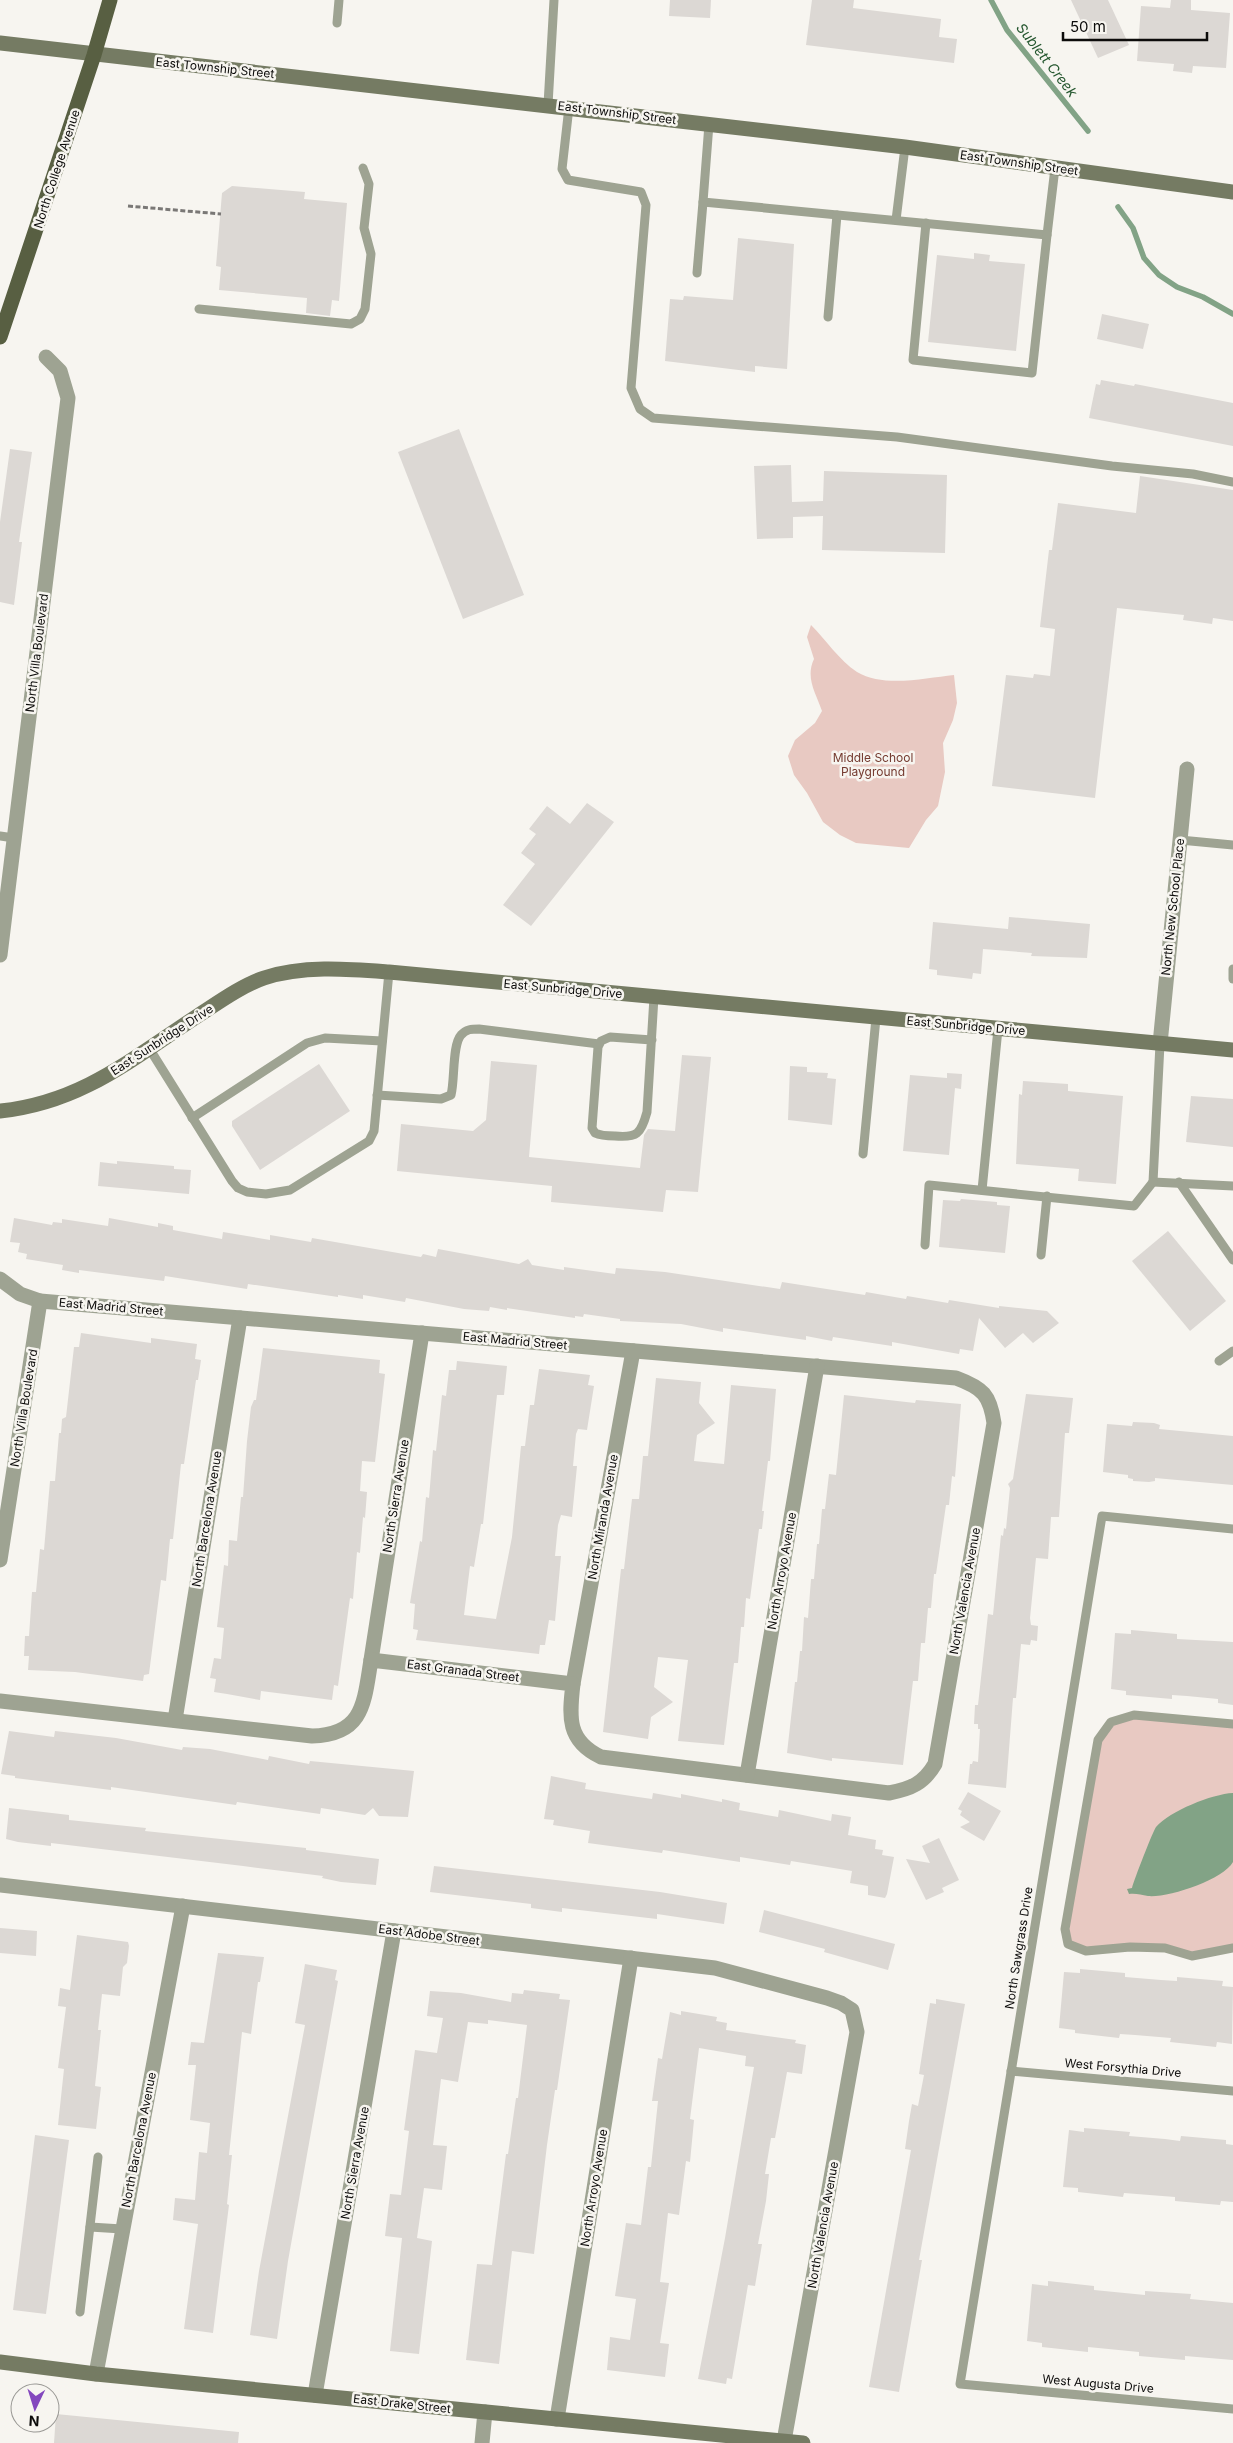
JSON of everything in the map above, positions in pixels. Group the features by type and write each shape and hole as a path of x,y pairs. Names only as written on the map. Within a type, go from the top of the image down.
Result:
{"main road":[{"name":"North College Avenue","path":"0,337 94,55 110,0"}],"street":[{"name":"East Township Street","path":"0,43 905,147 1233,192"},
{"name":"North Villa Boulevard","path":"0,955 7,837 68,398 60,371 46,357"},
{"name":"North New School Place","path":"1160,1044 1187,769"},
{"name":"East Sunbridge Drive","path":"0,1111 40,1104 90,1086 224,998 264,978 325,970 389,972 1233,1050"},
{"path":"0,1279 20,1294 40,1301"},
{"name":"North Villa Boulevard","path":"0,1560 40,1301"},
{"name":"East Madrid Street","path":"40,1301 956,1378 972,1384 985,1394"},
{"name":"North Barcelona Avenue","path":"175,1720 240,1318"},
{"name":"North Sierra Avenue","path":"371,1660 422,1333"},
{"name":"North Miranda Avenue","path":"573,1684 633,1351"},
{"name":"North Arroyo Avenue","path":"747,1775 817,1366"},
{"name":"North Valencia Avenue","path":"747,1775 889,1793 905,1790 919,1784 929,1775 935,1764 994,1424 992,1407 985,1394"},
{"path":"0,1701 312,1736 328,1736 346,1730 357,1719 364,1700 371,1660"},
{"name":"East Granada Street","path":"371,1660 573,1684"},
{"path":"573,1684 571,1724 577,1739 587,1750 601,1756 747,1775"},
{"name":"East Adobe Street","path":"0,1885 715,1968 741,1973 827,1998 841,2003 852,2010"},
{"name":"North Barcelona Avenue","path":"96,2374 183,1906"},
{"name":"North Sierra Avenue","path":"315,2395 394,1931"},
{"name":"North Arroyo Avenue","path":"557,2419 631,1958"},
{"name":"North Valencia Avenue","path":"784,2441 857,2032 852,2010"},
{"name":"East Drake Street","path":"0,2362 96,2374 557,2419 745,2440 803,2443"},
{"path":"482,2443 485,2412"}],"lane":[{"path":"337,23 339,0"},
{"path":"548,105 554,0"},
{"path":"569,107 562,170 568,180 641,192 646,205 631,388 640,409 653,418 897,437 1112,466 1193,474 1233,482"},
{"path":"697,273 709,124"},
{"path":"896,220 905,147"},
{"path":"199,309 351,324 360,319 365,309 371,254 364,228 369,184 363,168"},
{"path":"926,223 913,360 1032,374 1055,168"},
{"path":"703,202 1047,235"},
{"path":"828,317 837,215"},
{"path":"1180,840 1233,845"},
{"path":"1233,969 1233,979"},
{"path":"149,1048 238,1188 247,1192 278,1193 290,1190 369,1142 374,1131 389,972"},
{"path":"599,1044 592,1128 600,1136 631,1138 637,1134 644,1124 647,1112 654,997"},
{"path":"863,1154 876,1018"},
{"path":"377,1094 441,1099 451,1094 454,1083 457,1043 460,1036 468,1030 479,1029 599,1044 610,1037 652,1040"},
{"path":"982,1190 998,1029"},
{"path":"192,1118 312,1041 325,1038 382,1041"},
{"path":"925,1244 929,1185 1134,1206 1153,1182 1160,1044"},
{"path":"1153,1182 1233,1186"},
{"path":"1179,1182 1233,1260"},
{"path":"1041,1255 1047,1196"},
{"path":"1219,1361 1233,1351"},
{"name":"North Sawgrass Drive","path":"960,2384 1102,1516 1233,1528"},
{"path":"1233,1724 1134,1715 1111,1722 1098,1740 1065,1929 1068,1944 1086,1951 1130,1947 1165,1948 1192,1956 1233,1948"},
{"name":"West Forsythia Drive","path":"1012,2071 1233,2091"},
{"path":"80,2312 98,2157"},
{"path":"90,2227 122,2230"},
{"name":"West Augusta Drive","path":"960,2384 1233,2409"}],"path":[{"path":"128,206 221,214"}],"green space":[{"name":"Middle School Playground","path":"811,625 844,662 857,672 868,677 879,680 905,681 954,675 957,703 953,720 943,743 945,772 938,806 926,820 909,848 856,843 840,835 823,822 807,793 794,775 788,756 795,740 815,723 822,711 811,679 814,659 807,637"},
{"path":"1134,1715 1233,1725 1233,1948 1192,1956 1165,1948 1086,1951 1068,1944 1065,1929 1098,1740 1111,1722"}],"shaded area":[{"path":"1233,1793 1233,1862 1227,1869 1207,1881 1181,1891 1157,1896 1129,1894 1127,1889 1132,1888 1151,1837 1156,1827 1162,1821 1192,1804 1214,1796"}],"building":[{"path":"670,0 711,0 710,18 669,16"},
{"path":"812,0 854,0 853,8 941,19 939,37 957,39 954,63 806,45"},
{"path":"1071,0 1108,0 1129,45 1098,58"},
{"path":"1171,0 1191,0 1191,10 1230,13 1226,68 1193,66 1192,73 1173,71 1174,64 1137,61 1141,6 1170,8"},
{"path":"232,186 305,192 304,199 347,203 339,301 332,300 330,316 306,313 307,298 219,290 221,267 216,266 222,193"},
{"path":"738,238 794,244 787,369 755,366 755,372 665,361 670,299 683,300 684,296 733,300"},
{"path":"974,253 990,255 989,261 1025,264 1016,351 928,342 937,255 974,259"},
{"path":"1102,314 1149,324 1143,349 1097,339"},
{"path":"1101,380 1134,386 1135,384 1233,403 1233,446 1089,418 1096,384 1100,385"},
{"path":"459,429 524,595 463,619 398,452"},
{"path":"10,449 32,452 19,542 22,542 14,605 0,602 0,522"},
{"path":"791,465 792,502 823,501 824,471 947,475 945,553 822,550 823,516 793,517 793,538 757,539 754,466"},
{"path":"1140,476 1233,490 1233,621 1213,618 1212,624 1183,620 1184,615 1117,608 1095,798 992,786 1006,675 1033,678 1034,674 1050,676 1055,629 1040,627 1049,550 1052,550 1058,503 1136,513"},
{"path":"587,803 614,822 531,926 503,905 535,864 521,853 536,834 529,829 547,806 570,824"},
{"path":"1009,917 1090,924 1087,958 1031,956 1032,953 983,949 981,974 973,973 972,979 937,975 937,970 929,969 933,922 1008,929"},
{"path":"682,1055 711,1057 698,1192 666,1190 663,1212 551,1202 552,1186 397,1171 401,1124 473,1131 486,1120 491,1061 537,1065 529,1157 640,1168 644,1135 648,1129 675,1131"},
{"path":"319,1064 350,1111 260,1170 232,1126 232,1121"},
{"path":"790,1066 807,1067 807,1072 828,1073 827,1078 836,1079 832,1125 788,1120"},
{"path":"947,1073 962,1074 961,1089 955,1088 949,1155 903,1151 910,1075 947,1078"},
{"path":"1023,1081 1068,1084 1068,1091 1123,1096 1116,1184 1078,1181 1079,1169 1016,1164 1019,1094 1022,1095"},
{"path":"1191,1096 1233,1099 1233,1147 1186,1142"},
{"path":"117,1161 174,1166 174,1169 191,1170 189,1194 98,1186 100,1162 117,1164"},
{"path":"961,1199 997,1202 997,1205 1010,1206 1005,1253 939,1247 943,1200 960,1201"},
{"path":"14,1218 52,1225 53,1222 62,1223 62,1219 108,1226 109,1218 158,1227 158,1223 173,1226 173,1230 222,1239 223,1232 270,1240 270,1235 311,1242 312,1238 421,1257 423,1254 436,1257 438,1249 519,1264 528,1259 532,1265 564,1270 564,1267 615,1274 616,1268 665,1272 780,1289 782,1282 865,1295 866,1292 906,1299 907,1296 948,1303 949,1300 999,1308 999,1306 1047,1311 1059,1323 1033,1343 1023,1333 1005,1348 979,1318 973,1351 960,1349 959,1354 892,1342 892,1346 833,1337 832,1341 806,1336 806,1340 723,1328 723,1332 681,1324 620,1321 620,1319 584,1314 583,1317 575,1316 575,1318 507,1308 507,1310 490,1307 489,1311 464,1309 406,1298 405,1302 363,1295 363,1299 248,1284 247,1289 165,1276 164,1281 79,1270 79,1273 62,1270 63,1265 26,1259 27,1254 18,1252 20,1243 10,1242"},
{"path":"1168,1231 1226,1301 1190,1331 1132,1261"},
{"path":"81,1333 151,1343 151,1338 197,1344 195,1359 201,1360 198,1380 196,1380 184,1464 181,1464 173,1539 170,1539 166,1581 161,1580 149,1674 144,1675 143,1681 75,1672 28,1670 29,1656 24,1656 25,1636 29,1636 32,1592 36,1592 40,1549 44,1550 50,1481 55,1481 59,1433 61,1433 62,1419 66,1417 74,1347 79,1347"},
{"path":"263,1348 380,1360 379,1373 385,1374 375,1462 362,1461 360,1491 367,1492 365,1518 363,1517 360,1553 357,1552 353,1599 350,1598 338,1686 334,1685 332,1700 261,1691 260,1700 214,1692 216,1679 210,1678 214,1658 221,1659 224,1628 217,1627 224,1565 228,1566 229,1540 237,1541 251,1407 254,1400 256,1400"},
{"path":"457,1361 507,1366 504,1395 497,1395 483,1524 481,1524 474,1567 470,1566 464,1615 496,1619 512,1537 521,1446 525,1446 530,1405 534,1405 539,1369 590,1375 588,1385 594,1386 587,1430 578,1429 576,1434 573,1466 577,1466 572,1517 561,1515 558,1525 555,1556 561,1556 555,1621 549,1620 545,1645 540,1645 539,1654 416,1640 418,1630 413,1629 415,1604 410,1603 420,1541 422,1542 426,1497 429,1498 433,1450 436,1451 442,1395 446,1396 449,1370 456,1370"},
{"path":"656,1378 701,1382 699,1403 715,1423 697,1435 694,1461 724,1464 731,1385 776,1389 770,1461 768,1461 762,1511 764,1511 762,1529 759,1529 750,1599 746,1598 744,1627 741,1627 738,1663 734,1663 724,1745 678,1741 688,1660 658,1657 654,1687 673,1702 651,1717 648,1739 603,1732 621,1569 624,1569 632,1499 639,1499 643,1456 648,1456"},
{"path":"1026,1394 1073,1398 1069,1433 1065,1433 1059,1517 1051,1517 1048,1559 1036,1558 1030,1618 1031,1625 1038,1626 1037,1641 1031,1640 1030,1645 1021,1644 1016,1698 1013,1698 1006,1788 968,1784 970,1764 973,1761 978,1762 980,1729 978,1729 978,1724 974,1724 975,1705 978,1705 988,1614 993,1615 1001,1535 1003,1536 1004,1528 1006,1529 1010,1488 1008,1484 1013,1479"},
{"path":"844,1395 915,1403 916,1400 961,1404 955,1477 952,1476 949,1505 946,1505 936,1574 934,1574 931,1608 928,1608 925,1643 921,1643 918,1681 913,1681 903,1765 832,1758 832,1761 787,1753 795,1682 797,1682 800,1651 802,1651 804,1617 808,1618 811,1579 814,1579 822,1509 825,1509 829,1474 836,1475"},
{"path":"1133,1422 1154,1423 1160,1425 1159,1429 1233,1436 1233,1485 1155,1478 1155,1481 1149,1482 1133,1481 1133,1479 1128,1478 1128,1475 1103,1472 1107,1424 1132,1426"},
{"path":"1131,1630 1177,1634 1177,1639 1233,1642 1233,1705 1218,1703 1218,1699 1187,1696 1172,1695 1172,1699 1126,1695 1126,1691 1111,1689 1115,1633 1131,1634"},
{"path":"9,1731 54,1737 55,1731 116,1738 182,1750 183,1747 210,1749 268,1760 269,1756 309,1764 310,1761 414,1771 408,1817 379,1816 373,1808 365,1815 321,1808 320,1814 237,1802 236,1805 111,1787 111,1790 15,1778 15,1776 1,1774"},
{"path":"551,1776 586,1783 585,1789 652,1799 653,1793 681,1798 681,1794 722,1802 722,1799 740,1803 739,1810 778,1817 779,1810 831,1821 832,1814 851,1817 848,1835 876,1840 875,1849 883,1850 882,1855 894,1857 887,1894 885,1898 868,1895 868,1886 850,1883 852,1871 791,1861 790,1865 740,1857 740,1862 663,1850 662,1853 588,1843 590,1831 553,1825 554,1820 544,1819"},
{"path":"968,1792 1001,1811 984,1841 960,1827 970,1822 960,1815 962,1811 958,1809"},
{"path":"9,1808 69,1815 69,1820 146,1828 145,1831 306,1848 306,1850 379,1859 376,1885 341,1882 322,1878 323,1876 243,1866 51,1843 51,1846 18,1842 6,1839"},
{"path":"939,1838 959,1880 942,1888 944,1892 926,1900 906,1859 930,1863 922,1846"},
{"path":"434,1866 660,1892 727,1903 724,1924 657,1914 657,1919 562,1908 562,1912 531,1908 531,1904 430,1892"},
{"path":"764,1910 895,1944 888,1970 824,1952 825,1949 759,1932"},
{"path":"0,1928 37,1931 36,1956 0,1953"},
{"path":"77,1935 128,1942 129,1946 127,1963 123,1967 120,1996 102,1994 98,2030 101,2030 95,2086 101,2087 96,2129 58,2125 64,2069 58,2068 66,2007 58,2006 60,1988 70,1990"},
{"path":"218,1953 264,1957 260,1982 258,1982 251,2034 242,2032 229,2155 232,2155 227,2204 229,2205 213,2333 184,2329 198,2224 173,2220 175,2198 195,2200 199,2152 207,2153 210,2123 190,2120 196,2065 188,2065 191,2042 204,2043"},
{"path":"305,1964 337,1970 335,1980 338,1981 288,2261 277,2339 250,2335 259,2271 305,2025 295,2023"},
{"path":"1080,1969 1125,1973 1125,1977 1177,1981 1177,1977 1223,1981 1222,1986 1233,1987 1232,2044 1217,2042 1216,2047 1170,2042 1171,2038 1120,2034 1119,2038 1075,2033 1075,2030 1059,2028 1064,1972 1080,1973"},
{"path":"524,1990 560,1994 559,1999 570,2000 547,2145 534,2254 512,2251 499,2364 466,2360 477,2264 492,2265 506,2154 508,2154 516,2098 518,2098 527,2025 488,2020 488,2024 468,2022 458,2082 441,2079 433,2145 447,2146 442,2190 424,2188 417,2238 432,2241 419,2354 390,2351 402,2238 385,2236 390,2194 401,2195 409,2131 404,2130 415,2050 437,2053 443,2018 427,2016 430,1991 461,1993 511,2002 512,1993 523,1994"},
{"path":"936,1999 965,2004 919,2260 922,2260 899,2392 869,2387 911,2150 905,2149 909,2121 912,2104 918,2106 924,2075 919,2074 930,2003 936,2004"},
{"path":"681,2011 717,2017 716,2021 727,2023 726,2030 796,2040 795,2043 806,2045 802,2074 787,2072 775,2138 771,2138 765,2174 769,2174 766,2201 758,2244 762,2244 755,2286 748,2285 732,2379 727,2378 726,2384 698,2379 725,2238 754,2067 745,2066 746,2056 699,2048 690,2119 694,2120 690,2162 686,2161 679,2215 668,2213 660,2282 669,2283 660,2343 669,2344 665,2377 607,2370 610,2337 630,2340 636,2299 615,2296 626,2223 641,2225 648,2167 651,2167 658,2101 652,2101 658,2058 662,2059 670,2012 681,2015"},
{"path":"1084,2128 1130,2132 1129,2136 1180,2141 1181,2136 1226,2140 1226,2144 1233,2145 1233,2202 1221,2201 1220,2205 1175,2201 1175,2197 1124,2193 1123,2197 1078,2192 1078,2188 1063,2187 1069,2130 1084,2132"},
{"path":"35,2135 69,2140 46,2314 13,2310"},
{"path":"1048,2281 1094,2286 1094,2290 1145,2295 1145,2291 1191,2294 1190,2299 1233,2303 1233,2360 1185,2356 1185,2360 1139,2356 1139,2352 1088,2347 1088,2352 1042,2347 1042,2343 1027,2341 1032,2284 1048,2286"},
{"path":"60,2414 239,2432 238,2443 54,2443 55,2433 60,2433"}],"waterway":[{"name":"Sublett Creek","path":"991,0 1007,30 1088,131"},
{"name":"Sublett Creek","path":"1118,207 1133,228 1144,258 1159,275 1177,287 1203,297 1233,314"}]}
